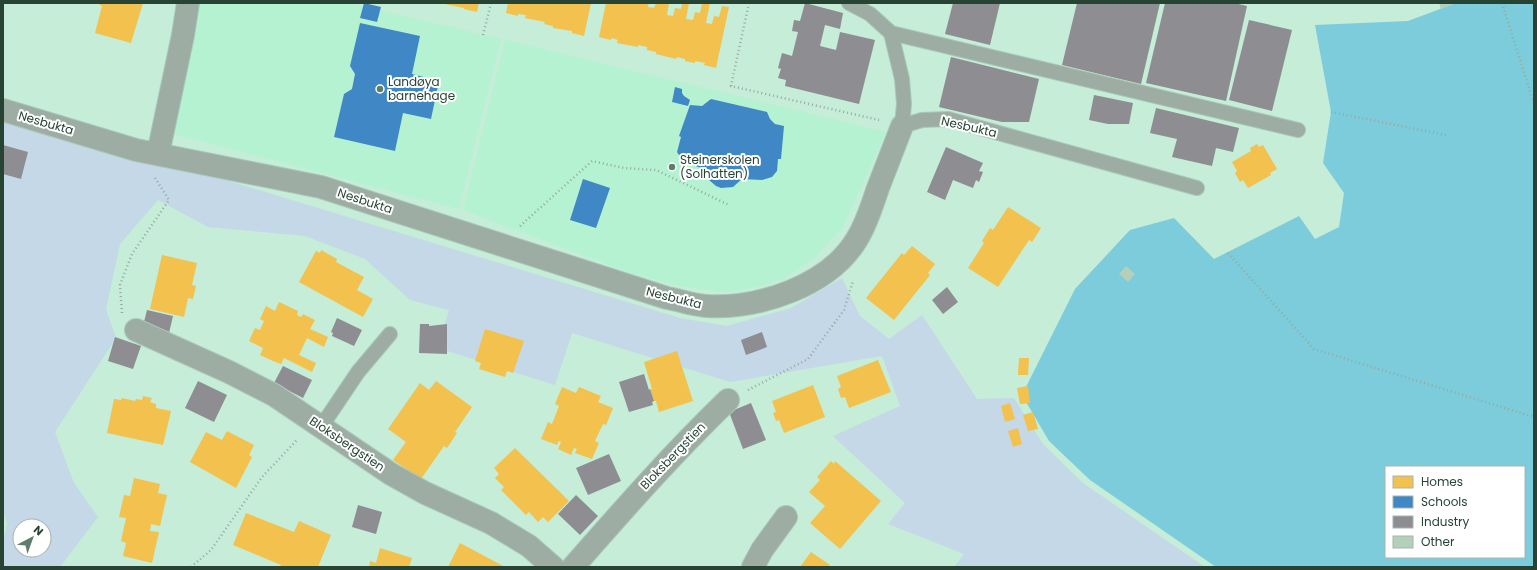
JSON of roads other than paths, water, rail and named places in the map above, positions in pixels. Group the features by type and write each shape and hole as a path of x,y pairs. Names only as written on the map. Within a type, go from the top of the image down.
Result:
{"street":[{"path":"158,154 183,35 188,3"},
{"name":"Nesbukta","path":"3,110 136,150 321,186 499,245 667,298 705,306 740,305 774,297 814,280 838,264 857,239 868,216 902,126"},
{"name":"Bloksbergstien","path":"136,330 229,372 274,395 390,474 425,493 491,523 523,542 553,567"},
{"name":"Bloksbergstien","path":"573,567 669,459 728,400"},
{"path":"753,567 762,550 786,517"}],"lane":[{"path":"849,3 870,14 891,33 1298,130"},
{"path":"891,33 902,79 904,104 902,126"},
{"name":"Nesbukta","path":"902,126 922,120 948,119 1197,188"},
{"path":"317,424 390,334"}],"water":[{"path":"1456,3 1534,3 1534,567 1216,567 1090,480 1049,441 1022,395 1075,289 1130,230 1174,218 1214,259 1299,216 1315,239 1339,227 1344,193 1323,163 1331,112 1315,25 1408,21"}],"place":[{"name":"Landøya barnehage","path":"380,89"},
{"name":"Steinerskolen (Solhatten)","path":"672,167"}]}
